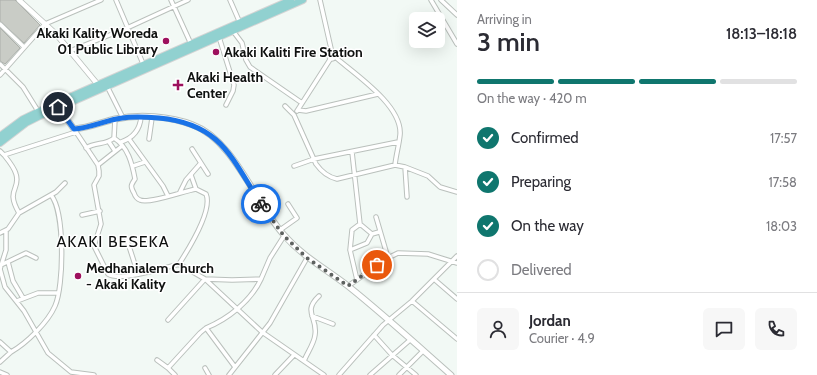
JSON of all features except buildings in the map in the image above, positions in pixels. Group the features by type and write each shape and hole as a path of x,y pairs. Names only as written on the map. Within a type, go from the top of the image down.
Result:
{"main road":[{"path":"0,143 26,123 58,107 191,44 291,0"},
{"path":"144,67 219,37 302,0"},
{"path":"0,136 23,119 38,111 102,86"},
{"path":"58,107 75,131 115,119 141,117 194,125 210,134 231,156 266,212 284,236 307,258 348,286 451,375"}],"street":[{"path":"0,75 45,24 101,0"},
{"path":"116,0 144,67"},
{"path":"171,0 191,44"},
{"path":"70,51 127,28 188,0"},
{"path":"230,0 240,22"},
{"path":"294,115 335,54 332,53 320,0"},
{"path":"431,0 457,44"},
{"path":"441,0 457,15"},
{"path":"22,1 102,86 123,118"},
{"path":"0,24 24,47"},
{"path":"233,31 242,43 246,60 250,67 302,102"},
{"path":"219,37 234,85 233,91 226,105"},
{"path":"333,57 378,94 394,112 400,130 395,165"},
{"path":"0,64 24,87 38,111"},
{"path":"298,110 306,111 378,94"},
{"path":"285,106 294,115 314,159 321,170 333,178 395,165 405,167 428,176 440,187 457,192"},
{"path":"98,165 129,139 139,128 141,117"},
{"path":"149,139 152,118"},
{"path":"86,148 94,143 109,142 114,138 115,119"},
{"path":"4,155 75,131 98,165 99,174 94,185 95,197 100,211 100,228 94,246 108,274 115,276 138,274 179,264 192,244 208,203 206,194 196,189 144,201 136,197 130,185 134,179 133,166 122,144 114,138"},
{"path":"129,139 163,186 168,196"},
{"path":"109,142 115,151"},
{"path":"294,166 314,159 398,142"},
{"path":"192,149 200,164 208,174"},
{"path":"0,151 16,174 16,184 12,196 14,205 19,213"},
{"path":"352,152 360,224 372,234"},
{"path":"133,166 146,162"},
{"path":"180,192 200,164"},
{"path":"405,167 407,197"},
{"path":"191,175 196,189"},
{"path":"0,233 6,231 19,213 51,195 65,183"},
{"path":"0,362 27,341 53,309 58,293 62,248 61,219 57,202 51,195"},
{"path":"280,230 297,218 288,204"},
{"path":"82,215 100,211"},
{"path":"376,217 379,232 388,258"},
{"path":"357,280 350,250 352,230 360,224"},
{"path":"6,231 6,250 0,270 2,282 17,301 36,330 47,351 62,366 75,373 94,375"},
{"path":"350,250 367,243 372,234 379,232"},
{"path":"168,368 200,333 206,328 222,321 237,309 256,290 272,253 284,236"},
{"path":"127,240 138,274"},
{"path":"1,265 26,253 36,258"},
{"path":"348,286 388,258 398,253 438,255 457,263"},
{"path":"339,375 383,325 389,322 412,302 457,256"},
{"path":"229,375 274,316 307,258"},
{"path":"8,262 14,281 23,298"},
{"path":"179,264 205,279 262,332 324,375"},
{"path":"168,320 205,279 261,279"},
{"path":"435,280 457,299"},
{"path":"17,301 38,292 58,293"},
{"path":"304,361 316,334 312,316 312,304 319,296"},
{"path":"412,302 457,339"},
{"path":"312,316 333,324"},
{"path":"206,328 235,367"},
{"path":"374,336 392,355 416,375"},
{"path":"370,375 410,340"},
{"path":"0,342 11,352"},
{"path":"399,375 423,351"},
{"path":"275,375 294,355"},
{"path":"157,360 175,375"},
{"path":"205,368 209,375"},
{"path":"0,372 6,375"}],"way so far":[{"path":"261,204 284,236 307,258 348,286 377,265"}],"place":[{"name":"Akaki Kality Woreda 01 Public Library","path":"166,41"},
{"name":"Akaki Kaliti Fire Station","path":"216,52"},
{"name":"Akaki Health Center","path":"178,85"},
{"name":"Medhanialem Church - Akaki Kality","path":"78,276"}],"district":[{"name":"AKAKI BESEKA","path":"113,241"}],"route":[{"path":"58,107 74,129 115,119 141,117 180,121 194,125 210,134 224,146 261,204"}]}
